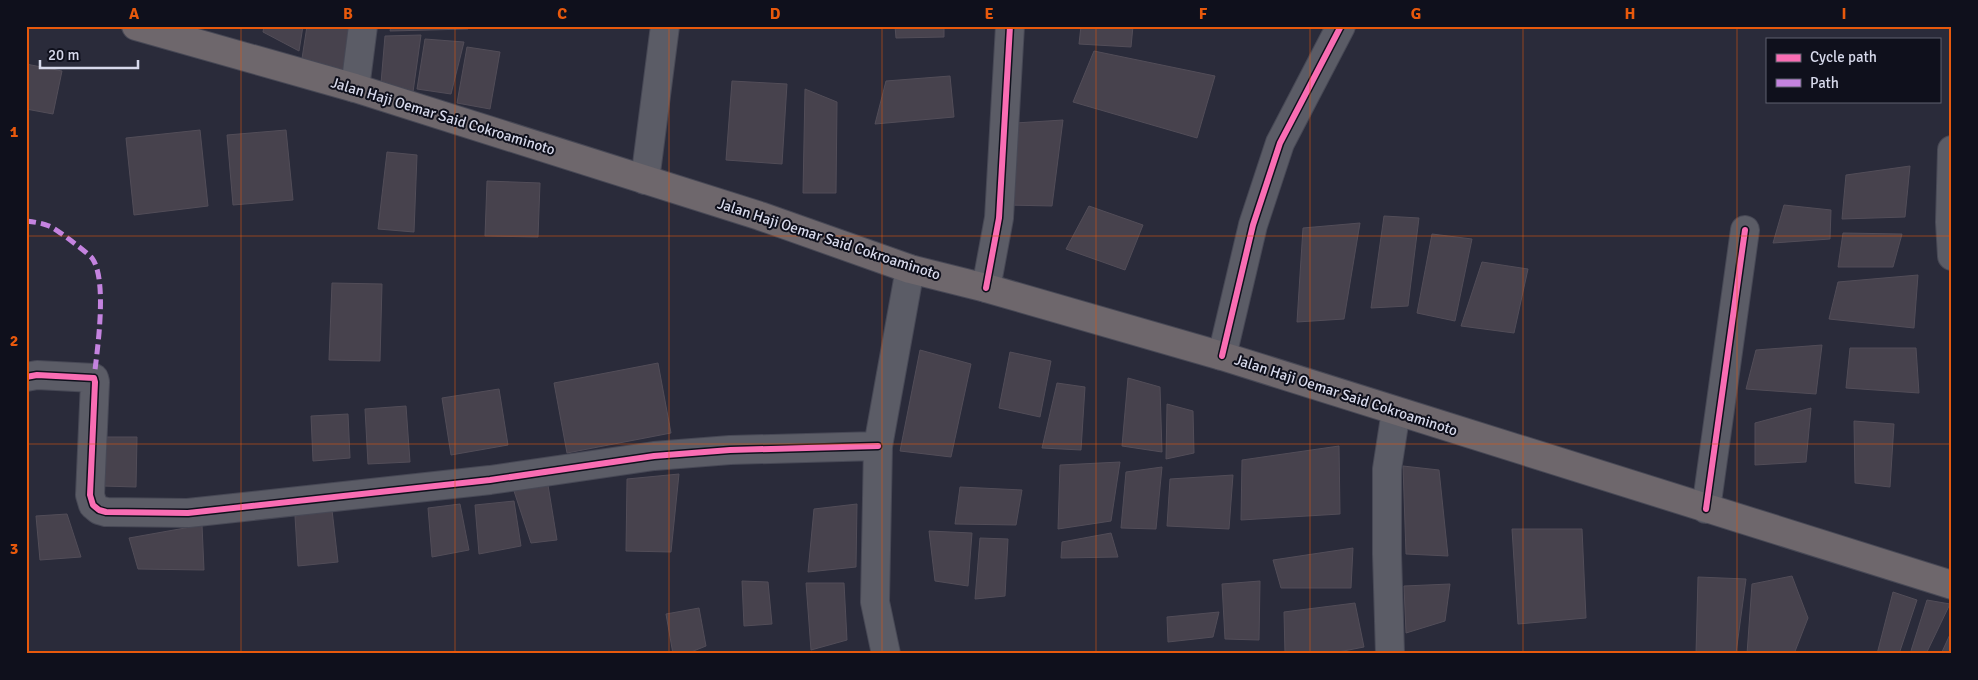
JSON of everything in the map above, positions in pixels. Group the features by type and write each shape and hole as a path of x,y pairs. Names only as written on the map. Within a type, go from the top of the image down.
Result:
{"highway":[{"name":"Jalan Haji Oemar Said Cokroaminoto","path":"153,29 355,88 760,216 910,269 986,288 1222,356 1952,585"}],"street":[{"path":"355,88 363,26"},
{"path":"645,180 665,26"},
{"path":"986,288 999,218 1010,26"},
{"path":"1222,356 1253,225 1280,143 1340,26"},
{"path":"1952,150 1950,222 1952,256"},
{"path":"1706,509 1746,230"},
{"path":"886,654 875,602 878,446 910,269"},
{"path":"26,377 38,374 94,378 90,495 93,505 99,510 117,513 188,513 490,480 654,456 730,450 878,446"},
{"path":"1390,654 1387,469 1396,411"}],"building":[{"path":"264,26 303,26 299,51 263,32"},
{"path":"307,26 356,26 346,73 301,65"},
{"path":"391,26 468,26 468,29 390,31"},
{"path":"895,26 944,26 944,37 896,38"},
{"path":"1081,26 1133,26 1131,47 1079,44"},
{"path":"421,35 413,92 381,83 385,36"},
{"path":"425,39 464,42 451,94 417,89"},
{"path":"467,47 500,52 490,109 457,103"},
{"path":"1094,51 1215,76 1197,138 1073,102"},
{"path":"26,64 62,71 53,114 26,109"},
{"path":"950,76 954,117 875,124 886,81"},
{"path":"732,81 787,84 782,164 726,160"},
{"path":"805,89 837,102 836,193 803,193"},
{"path":"1063,120 1052,206 1006,205 1015,123"},
{"path":"200,130 208,206 134,215 126,138"},
{"path":"286,130 293,200 233,205 227,135"},
{"path":"387,152 417,155 414,232 378,229"},
{"path":"1910,166 1905,217 1842,219 1846,175"},
{"path":"487,181 540,183 538,237 485,236"},
{"path":"1784,205 1831,210 1830,239 1773,243"},
{"path":"1089,206 1143,225 1125,270 1066,249"},
{"path":"1384,216 1419,218 1408,306 1371,308"},
{"path":"1360,223 1344,319 1297,322 1303,228"},
{"path":"1843,233 1902,234 1893,267 1838,267"},
{"path":"1432,234 1472,239 1455,321 1417,313"},
{"path":"1482,262 1528,269 1514,333 1461,326"},
{"path":"1918,275 1914,328 1829,319 1838,282"},
{"path":"332,283 382,284 380,361 329,360"},
{"path":"1822,345 1816,394 1746,389 1756,350"},
{"path":"1850,348 1916,348 1919,393 1846,388"},
{"path":"920,350 971,364 951,457 900,451"},
{"path":"1010,352 1051,361 1040,417 999,408"},
{"path":"658,363 671,433 567,453 554,383"},
{"path":"1128,378 1160,387 1162,452 1122,446"},
{"path":"1057,383 1085,387 1081,450 1042,448"},
{"path":"499,389 508,445 451,455 442,398"},
{"path":"1167,404 1193,411 1194,453 1166,459"},
{"path":"406,406 410,462 368,464 365,409"},
{"path":"1811,408 1806,462 1755,465 1755,423"},
{"path":"348,414 350,458 313,461 311,416"},
{"path":"1854,421 1894,424 1890,487 1855,483"},
{"path":"102,437 137,437 136,487 103,486"},
{"path":"1339,446 1340,514 1241,520 1242,460"},
{"path":"1120,462 1111,521 1058,529 1060,465"},
{"path":"1403,466 1439,470 1448,556 1406,554"},
{"path":"1162,467 1156,529 1121,528 1126,472"},
{"path":"679,474 671,552 626,551 627,479"},
{"path":"1233,475 1229,529 1167,526 1170,479"},
{"path":"548,485 557,540 531,543 514,491"},
{"path":"960,487 1022,490 1016,525 955,524"},
{"path":"514,501 521,546 479,554 475,505"},
{"path":"460,504 469,550 432,557 428,508"},
{"path":"857,504 856,567 808,572 814,509"},
{"path":"332,510 338,562 298,566 295,516"},
{"path":"67,514 81,557 40,560 36,516"},
{"path":"202,525 204,570 138,569 129,538"},
{"path":"1512,529 1582,529 1586,618 1518,624"},
{"path":"929,531 972,533 968,586 935,581"},
{"path":"1111,533 1118,557 1061,558 1062,542"},
{"path":"980,538 1008,539 1005,596 975,599"},
{"path":"1353,548 1351,588 1281,588 1273,560"},
{"path":"1792,576 1808,618 1794,654 1747,654 1752,584"},
{"path":"1698,577 1746,579 1736,653 1696,654"},
{"path":"742,581 768,582 772,624 744,626"},
{"path":"1260,581 1259,640 1225,639 1222,584"},
{"path":"806,583 844,583 847,640 811,650"},
{"path":"1450,584 1445,621 1406,633 1404,586"},
{"path":"1893,592 1917,600 1899,654 1877,654"},
{"path":"1927,600 1950,604 1926,654 1910,654"},
{"path":"1355,603 1364,647 1328,654 1285,654 1284,612"},
{"path":"699,608 706,646 686,654 673,654 666,614"},
{"path":"1219,612 1213,637 1168,642 1167,617"},
{"path":"1952,630 1952,654 1941,654"}],"marked path":[{"path":"26,221 52,227 92,258 97,268 100,316 94,378"}],"cycle path":[{"path":"986,288 999,218 1010,26"},
{"path":"1222,356 1253,225 1280,143 1341,26"},
{"path":"1706,509 1745,230"},
{"path":"26,377 37,375 94,378 90,495 93,505 99,510 106,512 188,513 490,480 654,456 730,450 878,446"}]}
